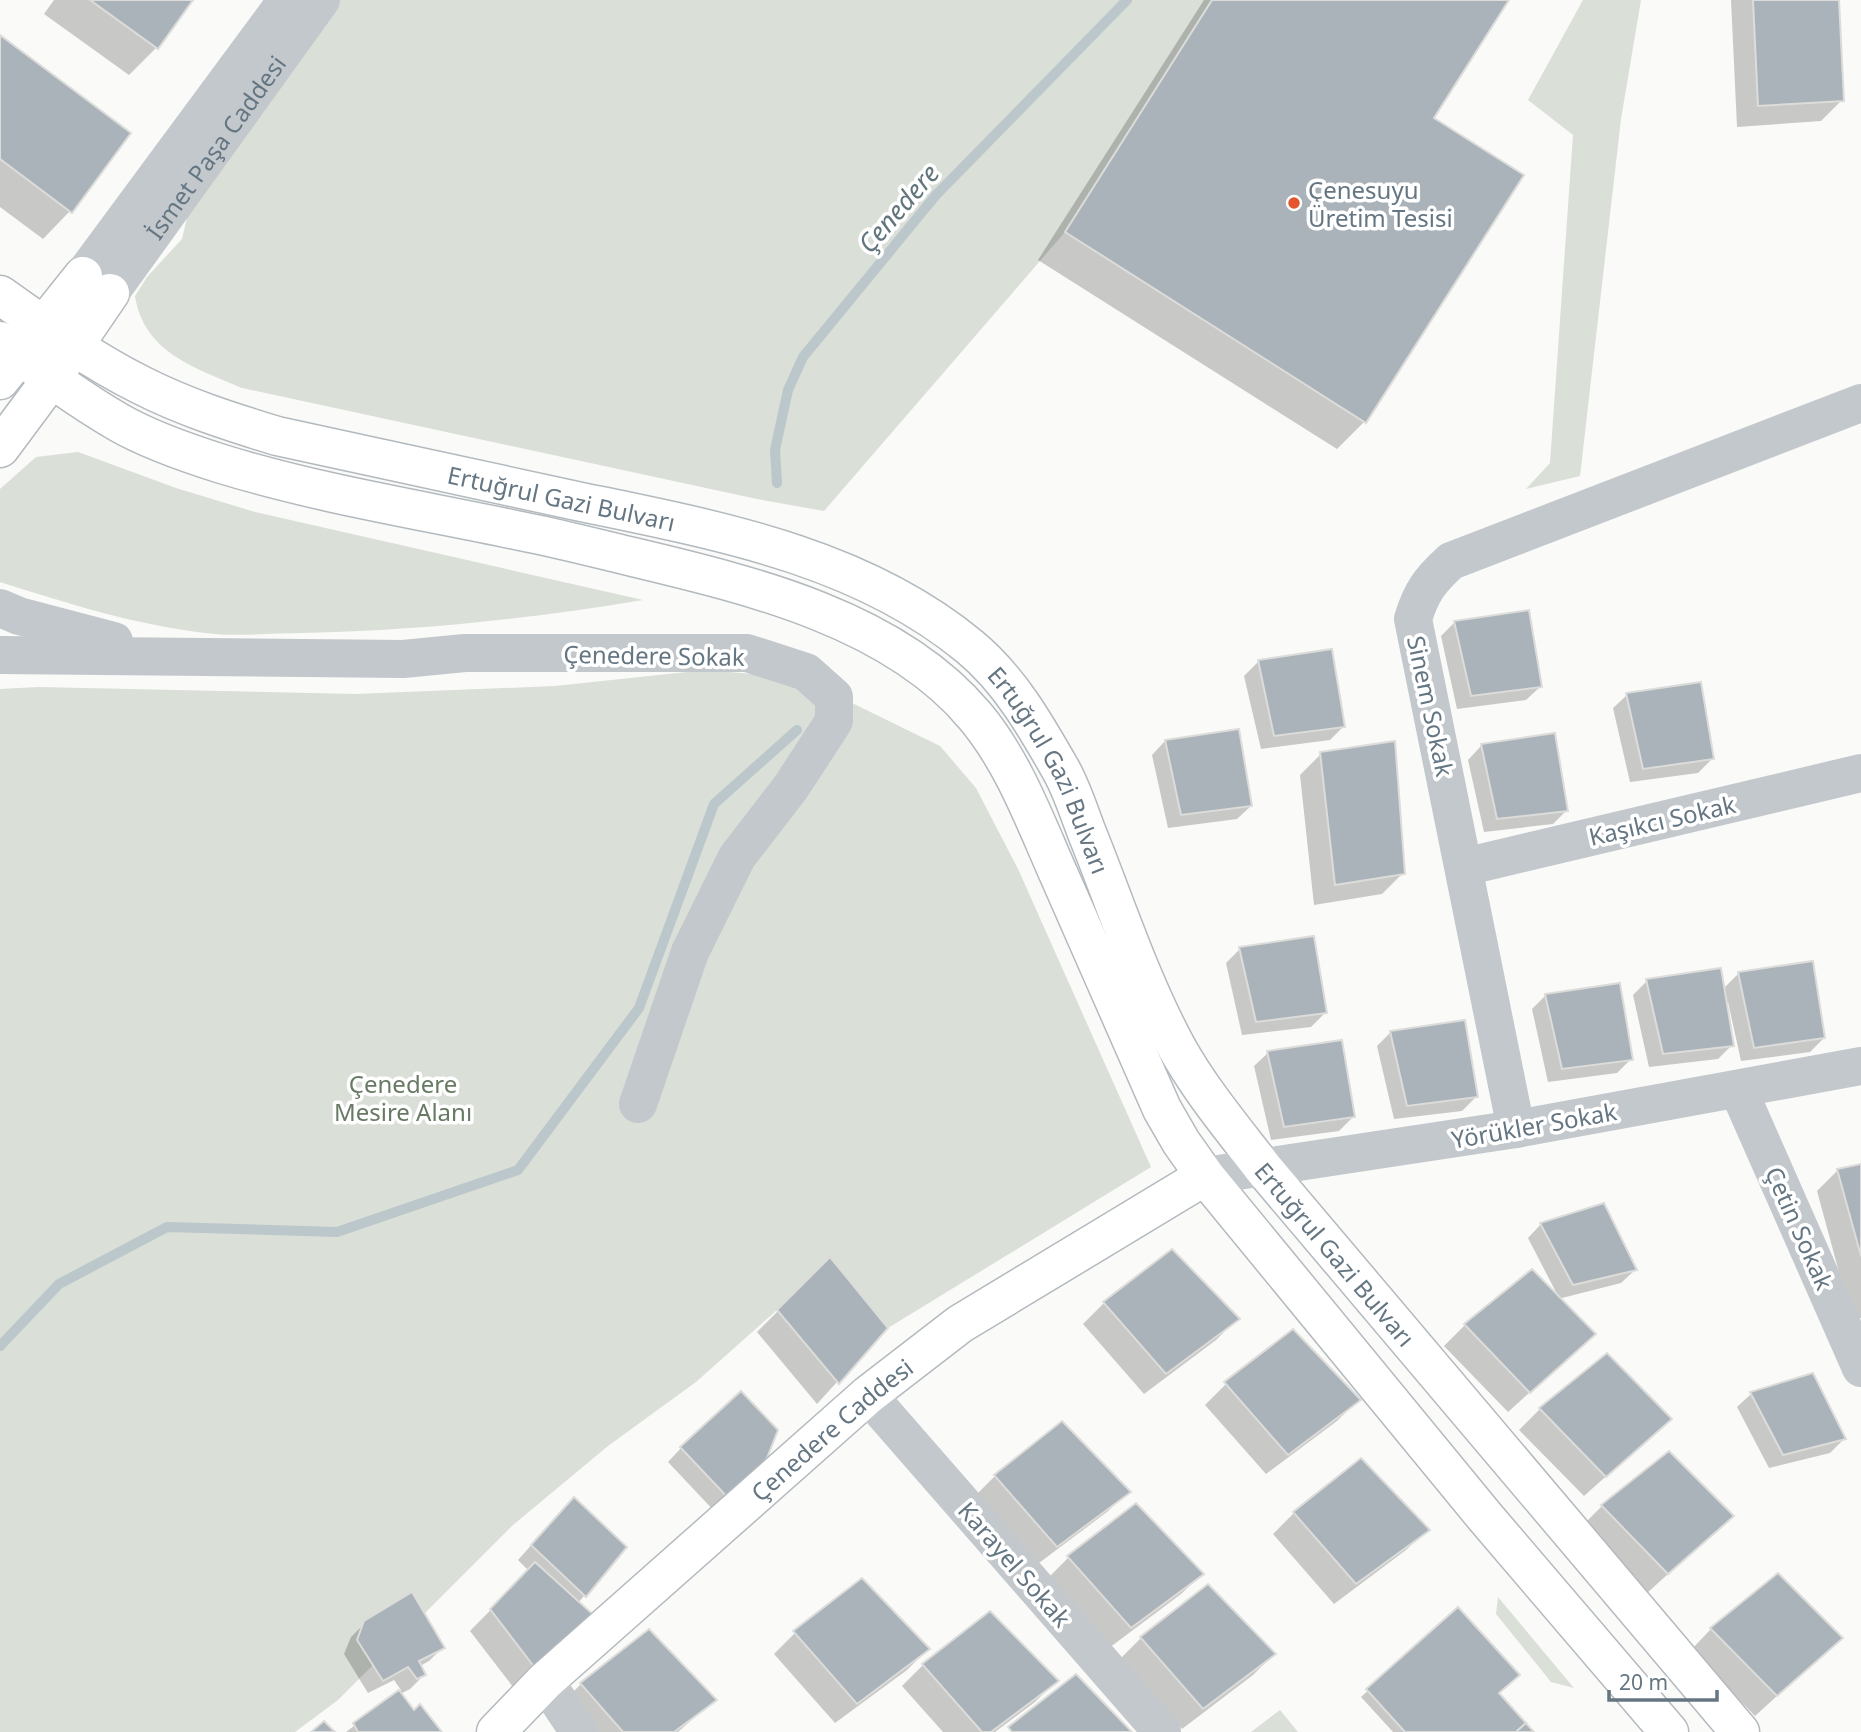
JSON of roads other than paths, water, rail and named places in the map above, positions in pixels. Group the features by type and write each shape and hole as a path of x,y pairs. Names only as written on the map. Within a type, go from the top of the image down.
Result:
{"main road":[{"path":"0,280 22,286 97,284"},
{"path":"6,359 42,325 97,284"},
{"path":"11,434 73,346 97,284"},
{"path":"97,284 122,352 141,386"},
{"name":"Ertuğrul Gazi Bulvarı","path":"0,295 73,346 141,386 219,419 277,436 645,515 790,551 855,577 928,617 971,647 997,674 1033,721 1064,775 1148,985 1177,1048 1209,1098 1264,1168 1740,1732"},
{"name":"Ertuğrul Gazi Bulvarı","path":"6,359 52,378 119,423 220,464 287,482 533,533 693,571 757,590 834,617 892,647 938,679 975,716 1003,757 1050,854 1162,1109 1181,1142 1205,1176 1486,1518 1670,1732"},
{"path":"11,434 66,415 119,423"},
{"name":"Çenedere Caddesi","path":"496,1732 545,1681 868,1395 961,1324 1205,1176"}],"street":[{"name":"İsmet Paşa Caddesi","path":"97,284 286,0"},
{"name":"İsmet Paşa Caddesi","path":"97,284 321,0"},
{"name":"Sinem Sokak","path":"1516,1129 1413,619 1419,599 1431,578 1451,561 1861,403"},
{"name":"Çenedere Sokak","path":"0,608 62,628 173,656"},
{"name":"Çenedere Sokak","path":"0,655 402,659 464,653 747,653 806,672 834,697 834,721 791,787 737,857 690,952 638,1104"},
{"name":"Kaşıkcı Sokak","path":"1464,867 1861,772"},
{"name":"Yörükler Sokak","path":"1205,1176 1516,1129 1861,1066"},
{"name":"Çetin Sokak","path":"1738,1089 1861,1368"},
{"name":"Karayel Sokak","path":"868,1395 1162,1732"},
{"path":"545,1681 579,1732"}],"waterway":[{"name":"Çenedere","path":"777,483 775,450 788,390 803,357 936,195 1127,0"},
{"path":"0,1346 59,1284 167,1227 337,1232 518,1170 639,1008 714,804 797,730"}],"place":[{"name":"Çenesuyu Üretim Tesisi","path":"1294,203"}],"park label":[{"name":"Çenedere Mesire Alanı","path":"403,1097"}]}
